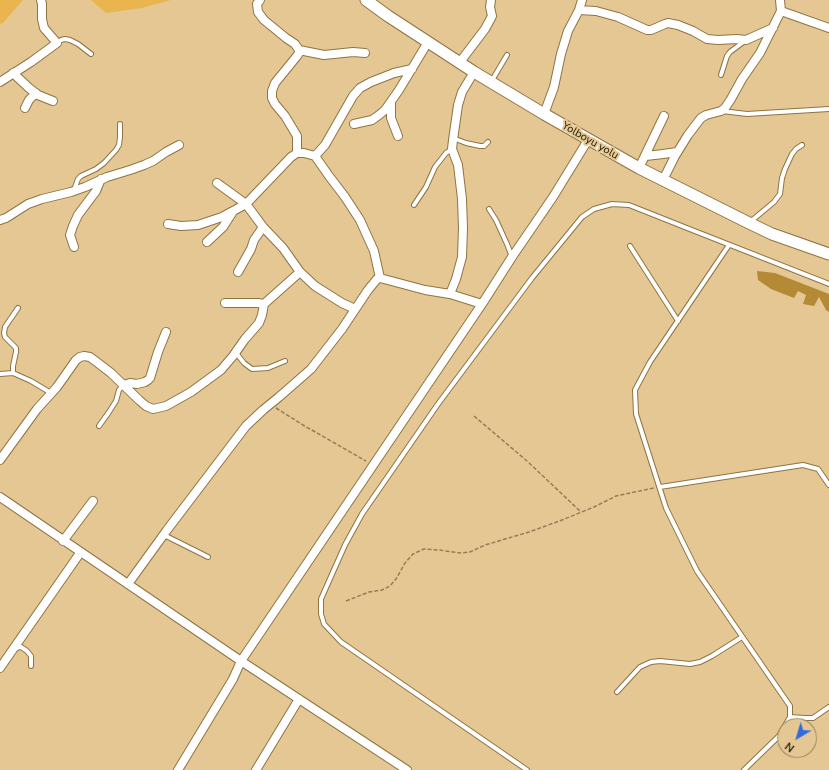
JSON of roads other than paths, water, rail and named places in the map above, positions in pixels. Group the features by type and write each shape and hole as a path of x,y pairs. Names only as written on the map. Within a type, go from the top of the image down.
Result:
{"main road":[{"name":"Yolboyu yolu","path":"366,0 474,72 588,140 639,168 749,224 772,234 829,254"}],"street":[{"path":"0,82 57,43 44,28 41,0"},
{"path":"460,62 492,16 490,6 491,0"},
{"path":"544,114 554,87 568,31 579,10 582,0"},
{"path":"663,180 677,152 701,118 725,108 731,99 774,28 782,12 781,0"},
{"path":"256,1 258,12 264,20 295,44 299,50 324,55 353,52 365,54"},
{"path":"579,10 596,11 618,17 646,30 651,30 668,23 678,25 707,38 718,40 746,40 774,28"},
{"path":"782,12 829,28"},
{"path":"354,124 372,120 385,110 428,42"},
{"path":"297,153 297,136 285,116 275,104 272,98 272,91 275,83 297,56 299,50"},
{"path":"316,156 353,96 360,88 394,73 412,69"},
{"path":"450,294 462,257 463,228 462,199 458,165 452,149 453,138 458,105 462,92 474,72"},
{"path":"13,73 36,93 53,101"},
{"path":"25,108 29,100 36,93"},
{"path":"391,102 391,118 398,136"},
{"path":"639,168 664,116"},
{"path":"178,770 232,679 240,661 482,304 553,197 588,140"},
{"path":"0,220 6,218 28,204 74,191 106,177 154,161 179,145"},
{"path":"646,156 677,152"},
{"path":"168,224 181,226 198,225 222,217 246,204 291,157 297,153 316,156 360,220 374,251 380,278"},
{"path":"74,247 70,236 73,226 78,215 96,191 101,179"},
{"path":"217,183 246,204 263,227 283,248 300,272 314,286 355,309"},
{"path":"207,242 223,228 232,212"},
{"path":"238,272 251,250 254,240 263,227"},
{"path":"0,460 37,409 57,387 76,360 80,357 90,357 111,373 146,406 153,409 166,406 191,392 221,370 259,323 264,304 300,272"},
{"path":"128,584 163,535 246,426 311,369 342,329 374,281 380,278 425,290 450,294 482,304"},
{"path":"225,303 264,304"},
{"path":"123,385 130,383 137,384 148,380 166,332"},
{"path":"0,497 240,661 407,770"},
{"path":"63,541 93,501"},
{"path":"0,668 80,553"},
{"path":"256,770 298,699"}],"lane":[{"path":"57,43 65,39 70,40 78,44 90,54"},
{"path":"721,75 727,56 746,40"},
{"path":"491,82 507,55"},
{"path":"720,111 747,114 829,109"},
{"path":"74,191 78,178 104,163 116,150 119,145 120,124"},
{"path":"453,138 480,146 484,146 488,142"},
{"path":"749,224 757,215 774,202 780,194 785,169 792,154 802,145"},
{"path":"414,205 426,186 435,167 452,149"},
{"path":"527,770 341,642 324,624 321,614 321,599 345,545 362,514 438,404 532,278 582,217 594,209 612,204 629,205 829,284"},
{"path":"489,209 496,220 512,258"},
{"path":"729,244 650,362 635,390 636,414 666,508 696,571 790,706 790,717 779,736 744,770"},
{"path":"630,246 678,321"},
{"path":"13,373 16,348 5,337 4,333 5,327 18,308"},
{"path":"236,353 244,363 252,369 268,368 285,361"},
{"path":"0,374 13,373 36,383 52,393"},
{"path":"99,426 116,401 119,390 123,385"},
{"path":"660,487 803,465 818,469 829,485"},
{"path":"163,535 208,557"},
{"path":"617,692 640,668 651,662 660,661 690,664 700,662 742,637"},
{"path":"14,648 21,647 27,650 31,656 31,666"},
{"path":"790,717 813,718 829,708"}]}
